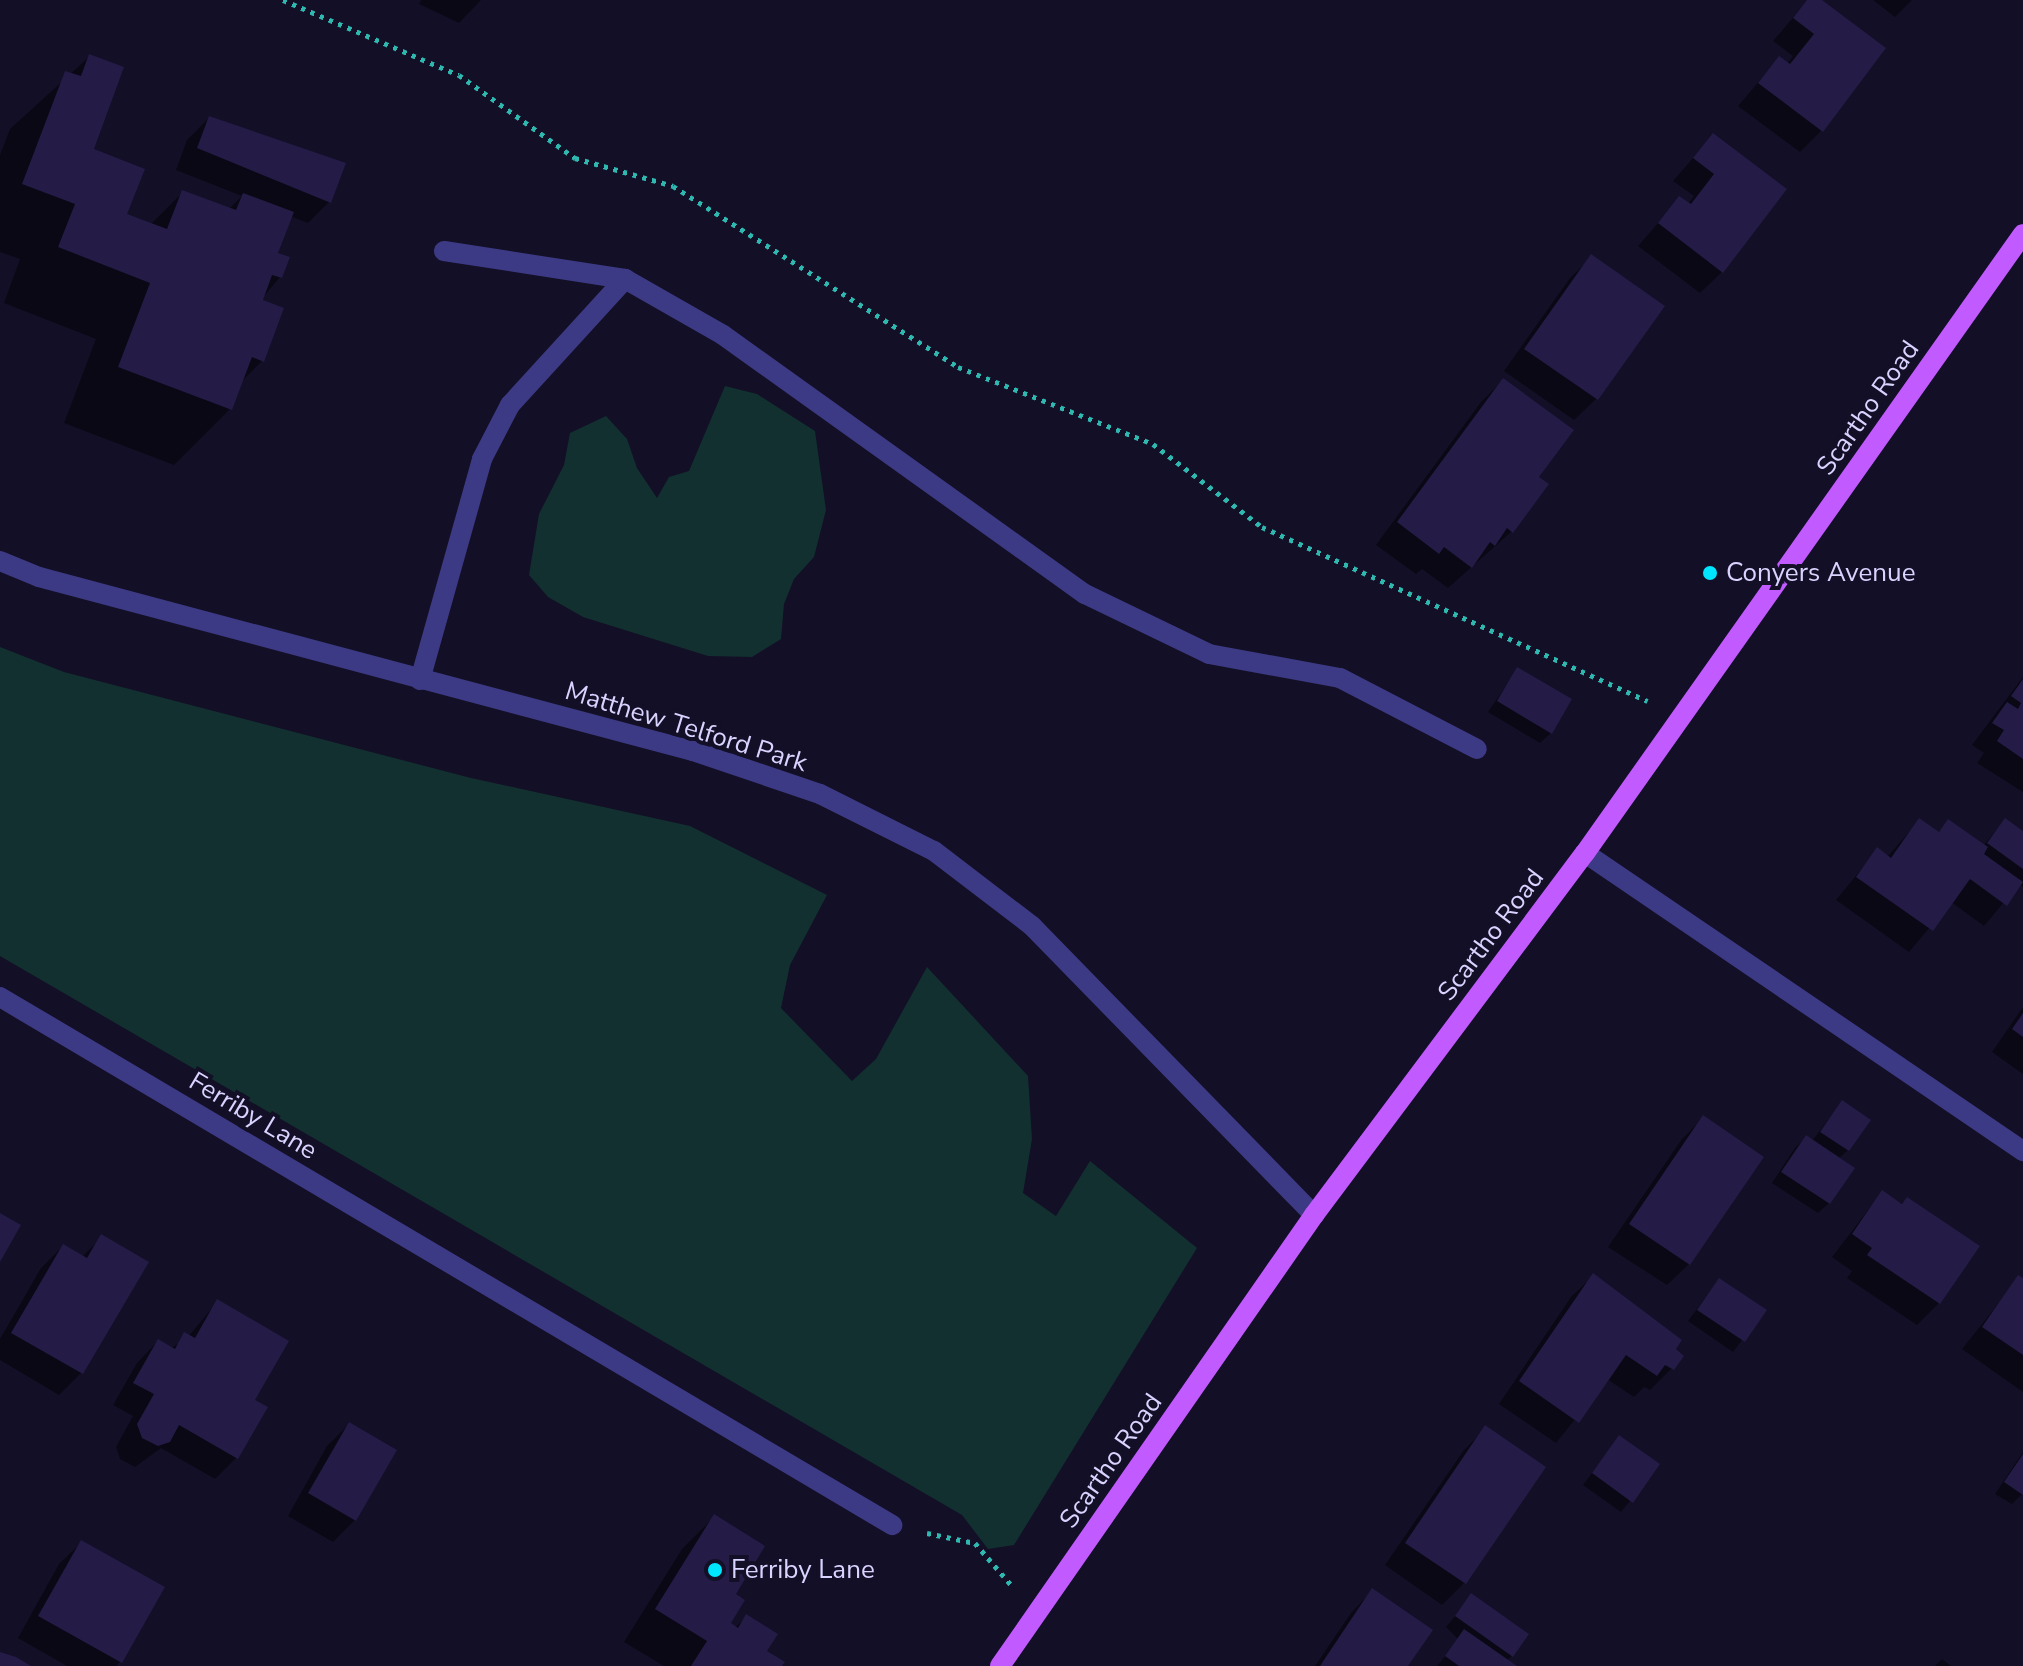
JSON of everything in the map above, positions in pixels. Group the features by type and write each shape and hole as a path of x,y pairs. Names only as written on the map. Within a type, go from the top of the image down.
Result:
{"main road":[{"name":"Scartho Road","path":"1000,1666 1314,1215 1585,853 2023,234"}],"street":[{"path":"444,251 625,279 723,335 1085,594 1209,654 1340,678 1477,749"},
{"path":"420,680 482,459 510,405 625,279"},
{"name":"Matthew Telford Park","path":"0,561 39,577 693,751 820,794 934,851 1032,926 1314,1215"},
{"path":"1585,853 2023,1151"},
{"name":"Ferriby Lane","path":"0,997 892,1525"}],"path":[{"path":"283,0 459,75 575,158 673,186 958,367 1153,444 1262,527 1681,716"},
{"path":"892,1525 975,1543 1037,1614"}],"green space":[{"path":"725,386 757,394 815,431 826,510 814,557 794,579 784,604 781,639 752,657 708,656 583,617 548,597 529,575 539,514 564,465 570,433 606,416 627,439 637,468 657,498 669,477 689,471"},
{"path":"0,647 64,672 471,778 690,826 827,895 790,965 781,1008 852,1081 876,1059 927,967 1028,1076 1032,1139 1023,1193 1056,1216 1090,1161 1197,1248 1014,1545 988,1549 962,1515 0,956"}],"building":[{"path":"1807,0 1822,0 1886,48 1823,132 1758,83 1779,56 1790,64 1814,34 1793,18"},
{"path":"89,54 124,67 94,149 145,169 127,214 167,229 182,190 236,210 243,193 294,212 278,253 290,257 282,278 272,275 263,300 284,308 264,362 252,357 232,410 118,367 150,283 58,247 75,204 22,184 65,71 81,76"},
{"path":"209,116 346,163 331,203 197,148"},
{"path":"1713,133 1787,189 1723,273 1658,223 1679,196 1691,204 1714,174 1693,158"},
{"path":"1591,254 1665,306 1598,400 1524,349"},
{"path":"1503,378 1574,430 1539,477 1549,484 1513,533 1507,528 1495,546 1490,542 1472,568 1444,547 1439,554 1397,522"},
{"path":"1517,667 1572,699 1552,734 1497,701"},
{"path":"2023,679 2023,759 1997,741 2004,730 1992,723 2007,702 2018,709 2021,703 2011,696"},
{"path":"1919,818 1939,832 1948,819 1988,847 1984,854 2023,882 2007,906 1970,879 1933,931 1856,877 1877,847 1891,858"},
{"path":"2005,818 2023,831 2023,869 1987,843"},
{"path":"2023,1013 2023,1037 2012,1029"},
{"path":"1842,1100 1871,1120 1849,1151 1820,1132"},
{"path":"1703,1115 1764,1157 1690,1265 1629,1224"},
{"path":"1806,1135 1855,1168 1830,1204 1781,1172"},
{"path":"1882,1190 1902,1204 1907,1197 1980,1246 1940,1304 1867,1255 1872,1248 1852,1234"},
{"path":"0,1213 21,1225 0,1262"},
{"path":"101,1234 149,1262 83,1374 11,1333 63,1244 87,1258"},
{"path":"1593,1273 1682,1340 1676,1349 1684,1356 1674,1370 1665,1365 1657,1376 1626,1355 1579,1423 1519,1381"},
{"path":"2018,1275 2023,1278 2023,1355 1982,1327"},
{"path":"1719,1278 1767,1310 1745,1342 1697,1310"},
{"path":"217,1299 289,1341 255,1400 268,1407 238,1459 179,1425 170,1442 158,1446 142,1438 137,1424 154,1394 133,1383 158,1339 175,1349 184,1332 195,1338"},
{"path":"349,1422 397,1450 356,1521 308,1493"},
{"path":"1485,1425 1546,1467 1466,1584 1405,1543"},
{"path":"1619,1435 1660,1464 1633,1503 1592,1473"},
{"path":"2023,1454 2023,1495 2004,1482"},
{"name":"Ferriby Lane","path":"714,1514 765,1546 736,1594 745,1600 731,1623 738,1628 746,1614 778,1634 767,1651 785,1662 782,1666 691,1666 707,1641 655,1609"},
{"path":"81,1540 165,1587 122,1663 38,1616"},
{"path":"1372,1588 1433,1630 1408,1666 1320,1666"},
{"path":"1471,1593 1529,1634 1513,1657 1455,1616"},
{"path":"1464,1629 1517,1666 1459,1666 1445,1656"},
{"path":"0,1652 16,1657 31,1666 0,1666"}],"place":[{"name":"Conyers Avenue","path":"1710,573"},
{"name":"Ferriby Lane","path":"715,1570"}]}
